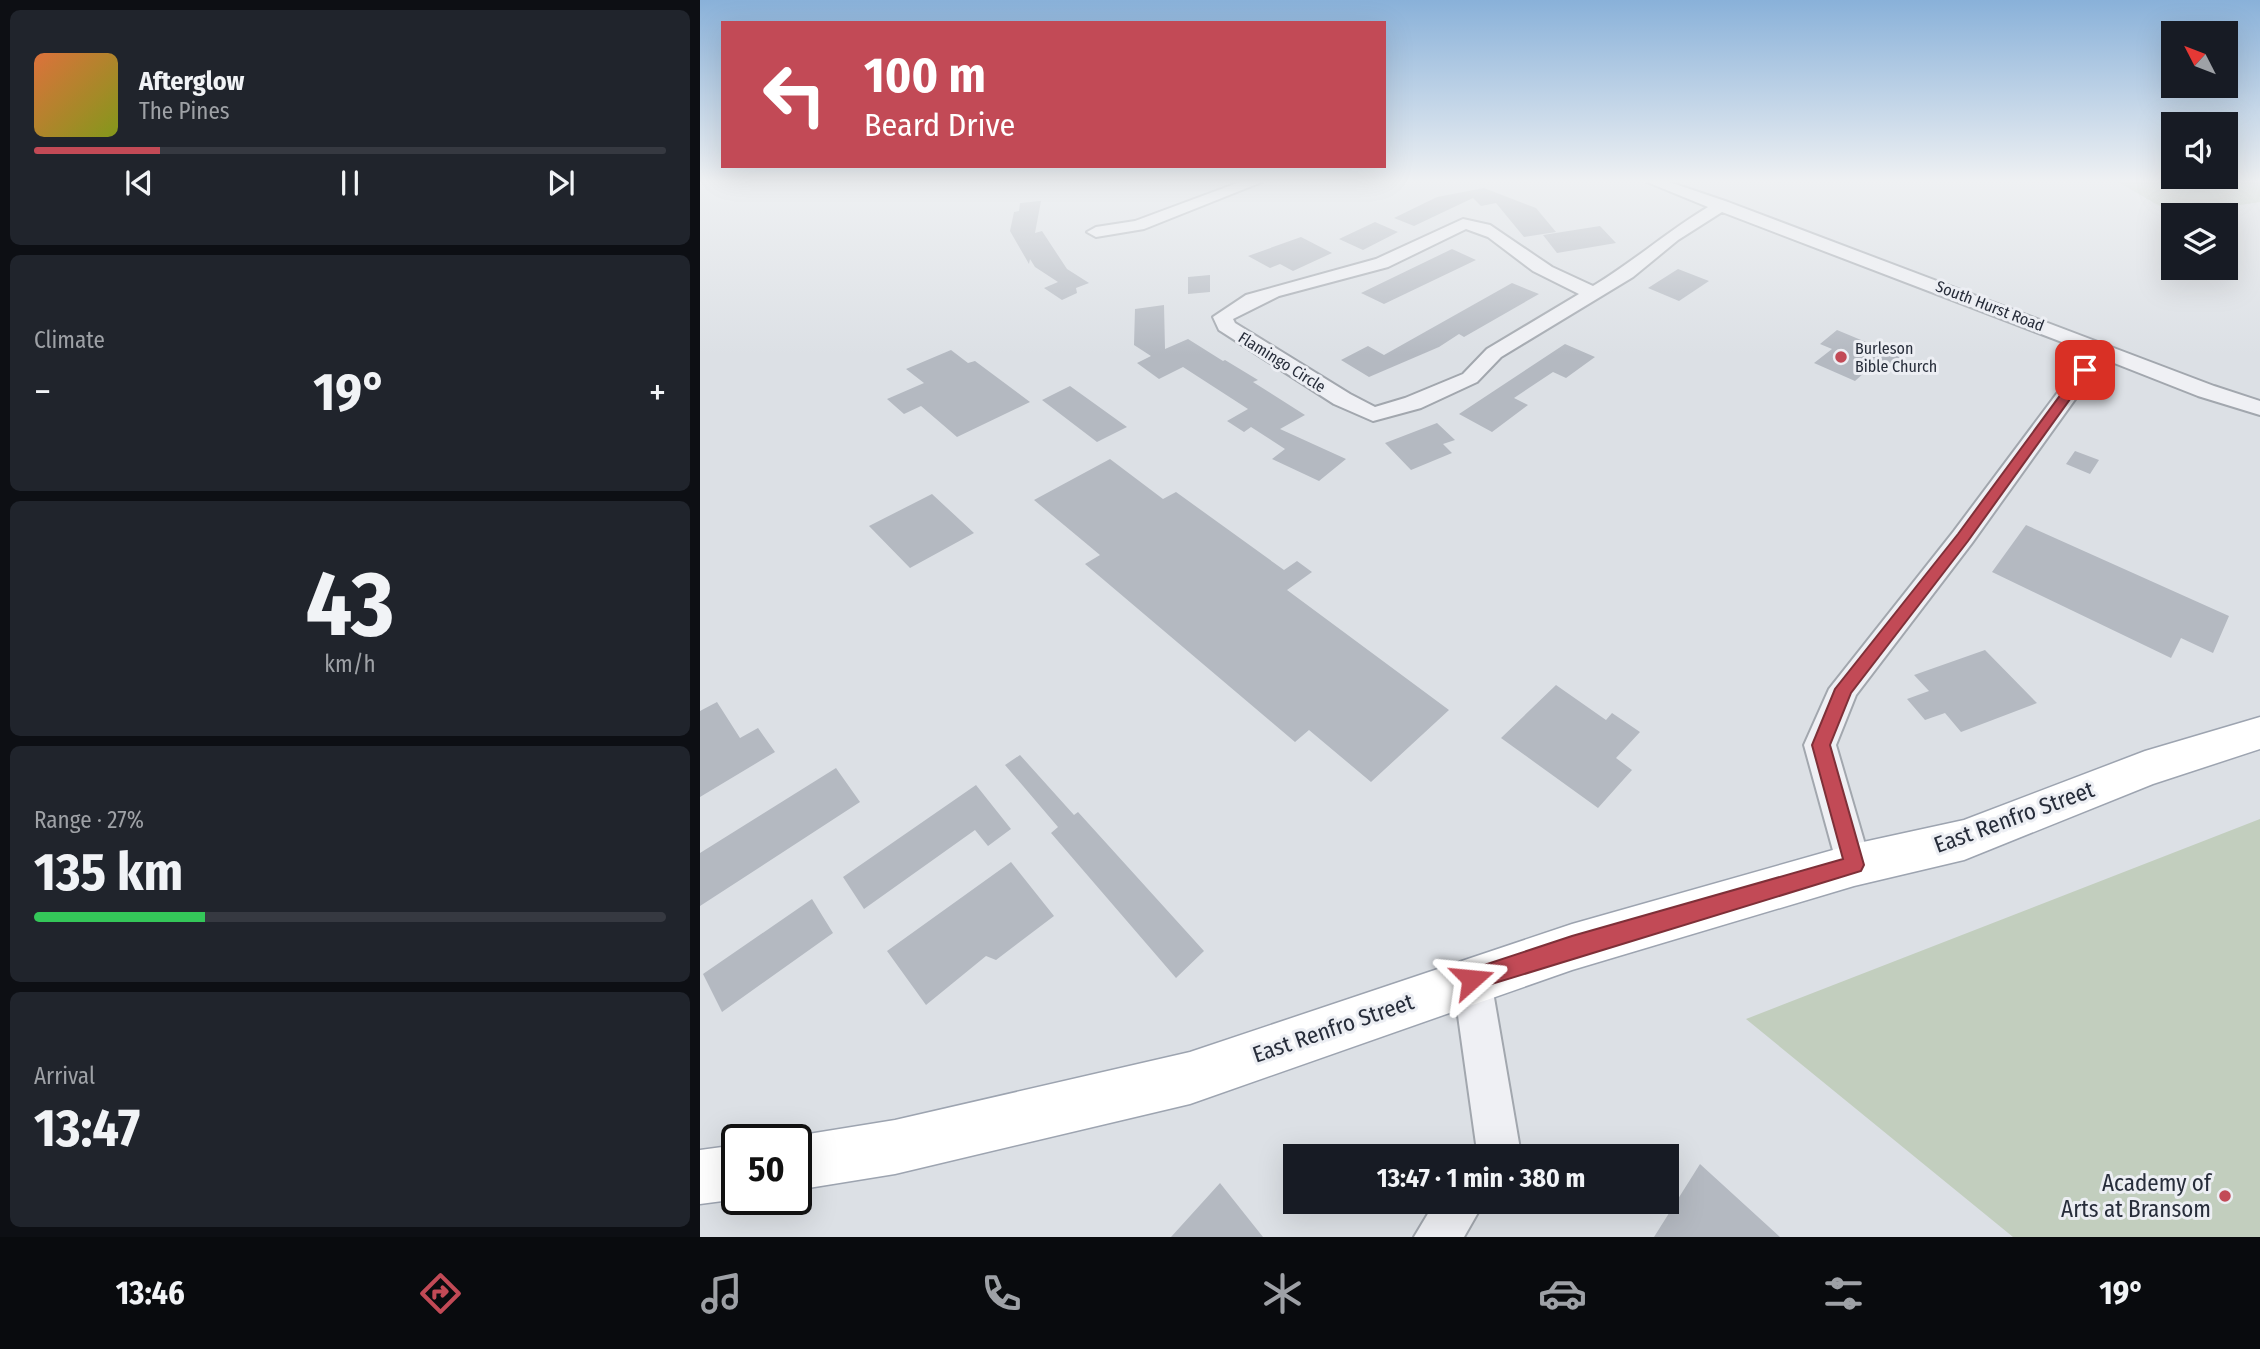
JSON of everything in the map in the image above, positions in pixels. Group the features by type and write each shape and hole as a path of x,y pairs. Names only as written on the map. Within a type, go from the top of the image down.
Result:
{"main road":[{"name":"East Renfro Street","path":"812,1160 895,1147 1190,1078 1472,979 1572,947 1854,865 1964,840 2145,769 2260,733"},
{"path":"700,1177 721,1174"}],"street":[{"name":"Flamingo Circle","path":"1430,240 1372,267 1232,308 1223,317 1226,326 1342,399 1373,414 1413,403 1470,378 1494,352 1627,273 1667,240"},
{"name":"Flamingo Circle","path":"1503,240 1541,268 1594,293"},
{"name":"South Hurst Road","path":"1813,240 2206,391 2260,408"},
{"path":"1854,865 1821,745 1844,689 1963,537 2101,349"},
{"name":"South Hurst Road","path":"2206,391 2260,421"},
{"path":"1472,979 1497,1144"},
{"path":"1437,1237 1453,1214"}],"green space":[{"path":"2260,819 2260,1237 2013,1237 1746,1019"}],"building":[{"path":"1015,240 1048,240 1067,269 1089,283 1076,288 1077,293 1062,300 1044,288 1058,282 1035,267 1030,259 1029,264"},
{"path":"1293,240 1306,240 1332,253 1293,271 1280,264 1270,268 1248,256"},
{"path":"1341,240 1383,240 1363,250"},
{"path":"1547,240 1613,240 1616,243 1557,253"},
{"path":"1452,249 1476,260 1384,304 1361,293"},
{"path":"1678,269 1709,281 1679,301 1648,288"},
{"path":"1210,275 1210,292 1188,294 1188,277"},
{"path":"1512,283 1539,294 1464,337 1459,334 1439,347 1369,377 1341,360 1368,346 1384,355"},
{"path":"1164,305 1165,349 1188,339 1258,380 1253,382 1305,415 1280,429 1346,459 1319,481 1272,459 1285,449 1251,427 1244,432 1227,421 1248,409 1183,367 1159,379 1137,363 1151,356 1134,345 1135,309"},
{"path":"1837,330 1902,357 1887,370 1873,365 1855,381 1814,363 1832,349 1820,344"},
{"path":"1565,344 1595,357 1566,378 1553,372 1514,398 1528,405 1492,432 1459,414"},
{"path":"951,350 968,363 975,361 1030,402 957,437 921,406 904,414 887,399 924,383 906,369"},
{"path":"1070,386 1127,427 1097,442 1042,400"},
{"path":"1437,423 1455,440 1443,444 1452,453 1411,470 1385,443"},
{"path":"2075,451 2099,460 2090,474 2066,464"},
{"path":"1110,459 1163,499 1176,492 1284,570 1297,561 1312,572 1287,590 1449,710 1371,782 1309,730 1295,742 1085,564 1100,555 1034,500"},
{"path":"932,494 974,533 910,568 869,526"},
{"path":"2026,525 2229,616 2213,653 2181,638 2171,658 1992,572"},
{"path":"1985,650 2037,703 1961,732 1945,713 1925,720 1907,699 1929,691 1914,675"},
{"path":"1556,685 1606,720 1612,713 1640,732 1616,758 1632,770 1598,808 1501,738"},
{"path":"717,702 740,738 758,728 775,752 700,797 700,711"},
{"path":"1020,755 1074,815 1078,812 1204,951 1176,978 1051,833 1058,827 1005,765"},
{"path":"836,768 860,802 700,906 700,853"},
{"path":"976,785 1011,829 988,846 975,830 864,909 843,877"},
{"path":"1011,862 1054,916 996,960 986,956 926,1005 887,951"},
{"path":"812,899 833,933 722,1012 703,974"},
{"path":"1700,1164 1780,1237 1654,1237 1668,1214 1679,1214 1679,1197"},
{"path":"1220,1183 1263,1237 1171,1237"}],"place":[{"name":"Burleson Bible Church","path":"1841,357"},
{"name":"Academy of Arts at Bransom","path":"2225,1196"}],"route":[{"path":"1472,979 1854,865 1821,745 1844,689 1963,537 2085,370"}]}
